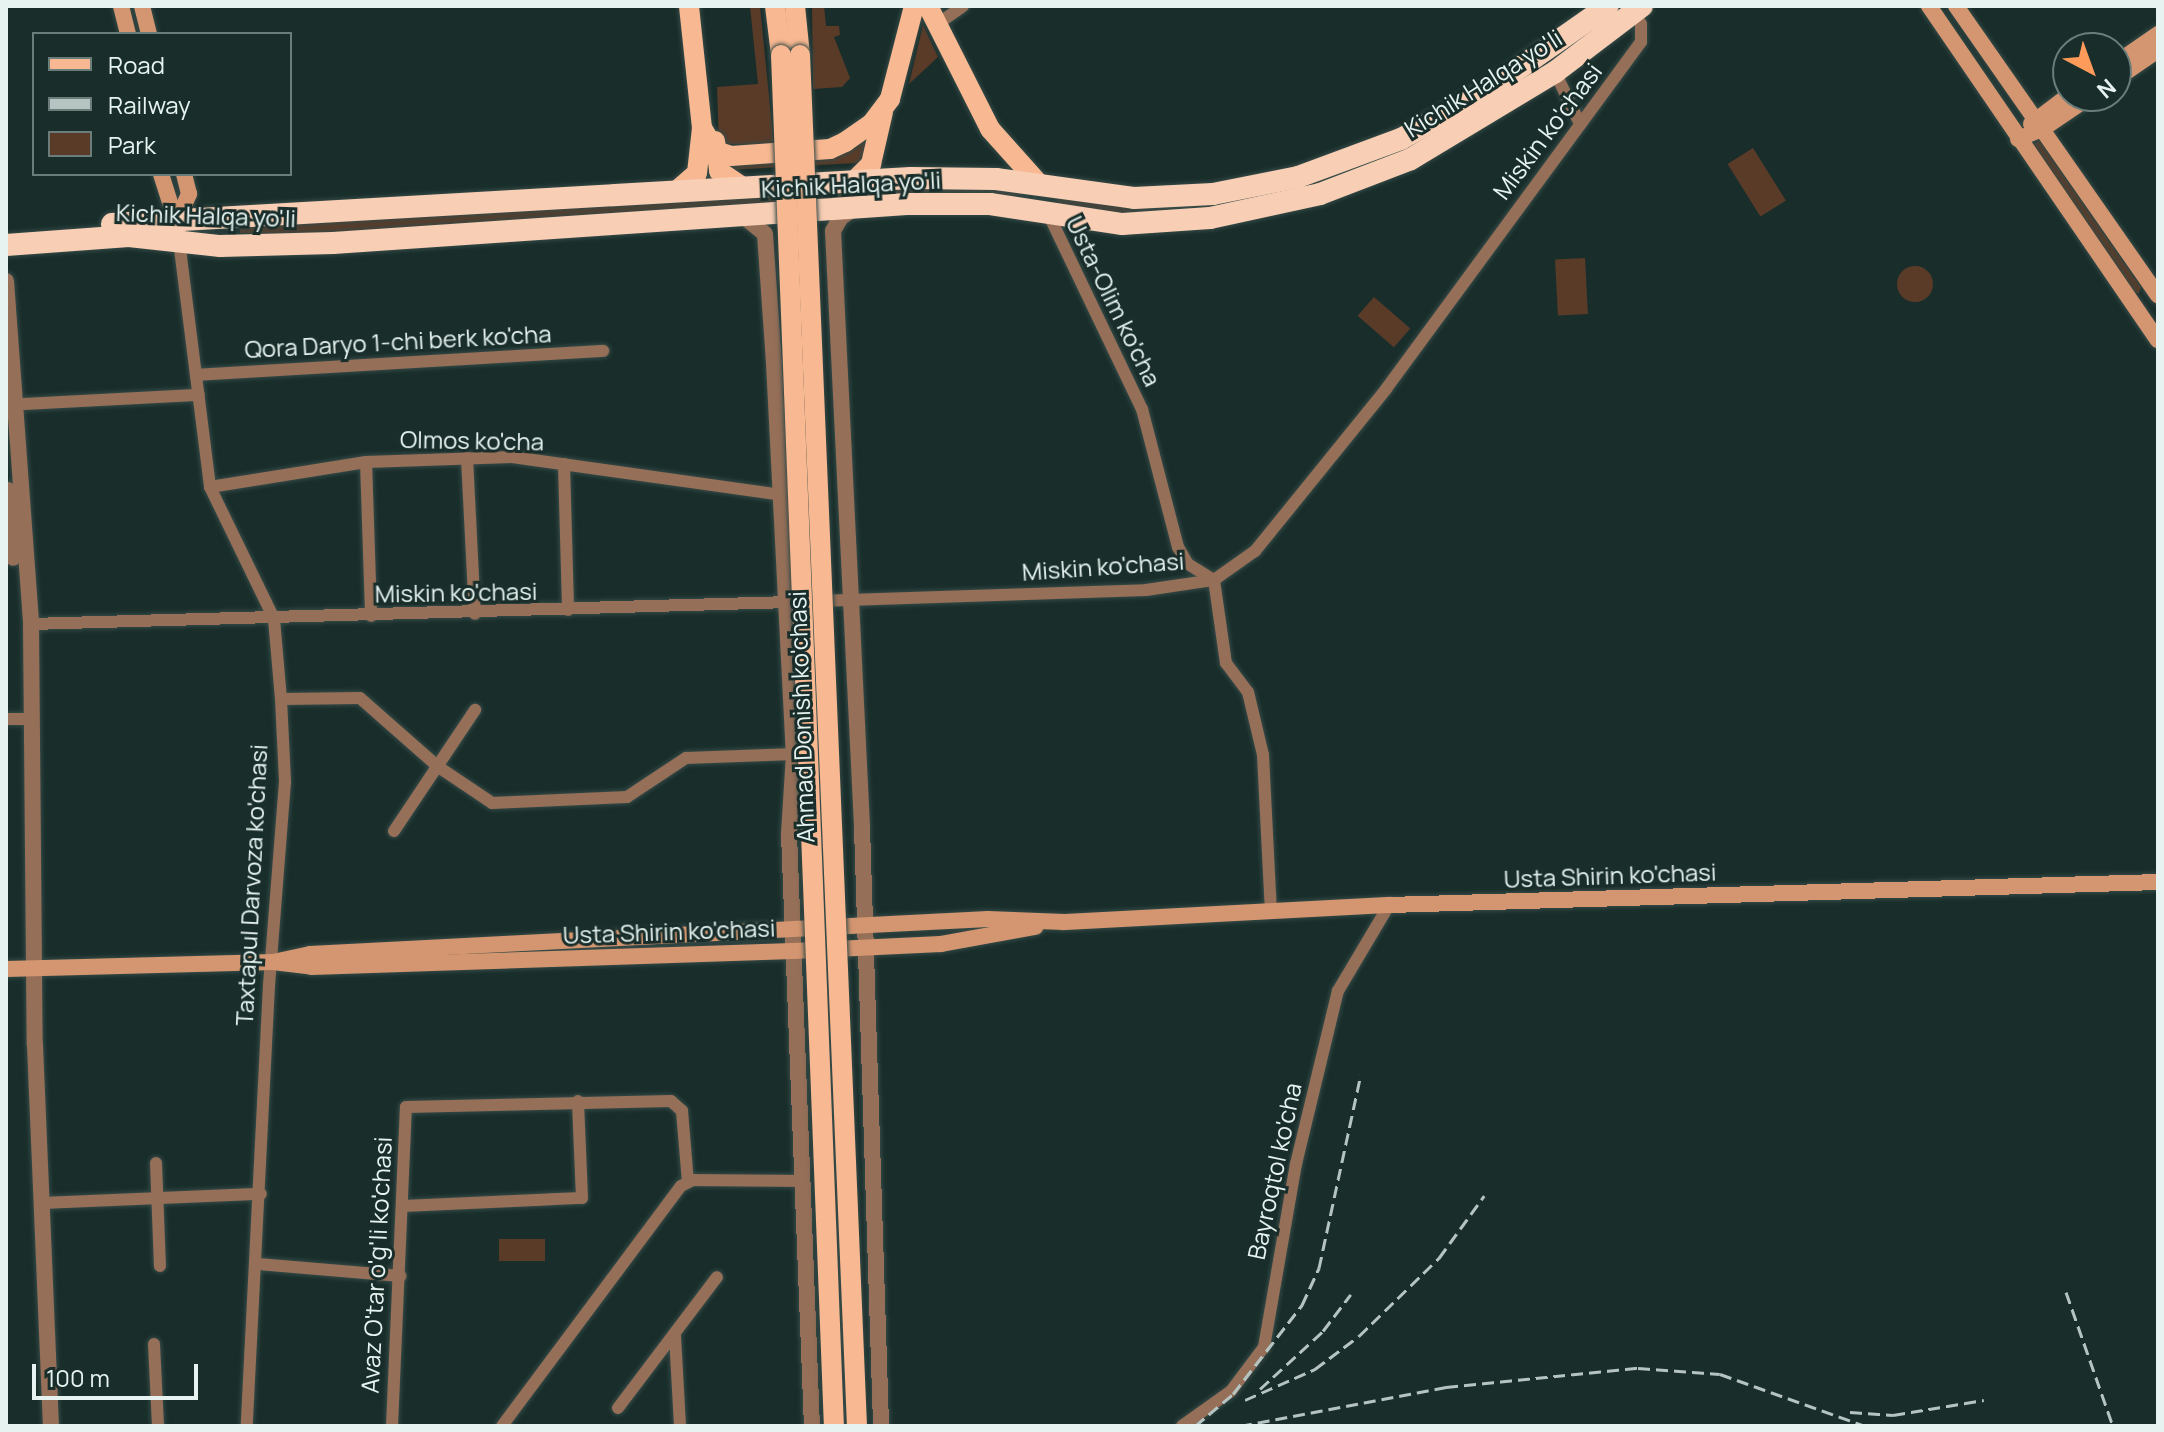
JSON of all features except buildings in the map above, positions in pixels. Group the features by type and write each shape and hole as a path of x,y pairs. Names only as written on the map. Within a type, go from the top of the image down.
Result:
{"highway":[{"name":"Kichik Halqa yo'li","path":"6,245 855,180 996,179 1165,198 1245,189 1321,170 1440,119 1608,6"},
{"name":"Kichik Halqa yo'li","path":"6,232 178,231 333,243 855,208 990,204 1122,224 1232,214 1320,194 1421,154 1555,72 1638,9"},
{"path":"1040,185 1042,210"}],"main road":[{"path":"121,6 128,32"},
{"path":"142,6 148,32"},
{"path":"675,192 697,173 702,128 689,6"},
{"path":"703,6 720,174 743,187"},
{"name":"Ahmad Donish ko'chasi","path":"775,6 790,55 857,1426"},
{"name":"Ahmad Donish ko'chasi","path":"795,6 790,55 834,1426"},
{"path":"855,180 871,164 906,6"},
{"path":"702,128 716,151 731,156 830,149 853,138 883,110 892,94 914,6"},
{"path":"1929,6 2158,340"},
{"path":"1956,6 2157,294 2134,307"},
{"path":"932,16 990,129 1040,185"},
{"path":"2132,52 2158,34"},
{"path":"2132,68 2158,50"},
{"path":"2018,139 2052,111"},
{"path":"2040,123 2061,112"},
{"name":"Taxtapul Darvoza ko'chasi","path":"162,176 178,231"},
{"path":"178,231 189,194 184,176"},
{"name":"Usta Shirin ko'chasi","path":"273,962 310,954 988,919 1064,922 1389,905 2158,882"},
{"name":"Usta Shirin ko'chasi","path":"6,969 273,962 311,967 864,948 941,944 1064,922"}],"street":[{"path":"932,16 963,6"},
{"name":"Miskin ko'chasi","path":"31,624 475,614 1146,590 1214,580 1255,551 1290,512 1641,42 1638,9"},
{"path":"1555,72 1580,124"},
{"path":"855,208 841,217 833,231 862,827 881,1426"},
{"name":"Usta-Olim ko'cha","path":"1042,210 1142,409 1178,547 1188,564 1214,580"},
{"name":"Ahmad Donish ko'chasi","path":"743,216 765,234 781,495 794,754 789,834 812,1426"},
{"name":"Taxtapul Darvoza ko'chasi","path":"178,231 210,487 274,619 281,699 285,782 247,1426"},
{"path":"6,281 10,404 31,624 33,969 51,1426"},
{"name":"Qora Daryo 1-chi berk ko'cha","path":"196,375 603,351"},
{"path":"10,404 199,395"},
{"path":"6,448 8,525 15,583 31,624"},
{"path":"467,458 475,614"},
{"name":"Olmos ko'cha","path":"210,487 366,462 467,458 564,464 781,495"},
{"path":"366,462 371,616"},
{"path":"564,464 568,610"},
{"path":"1214,580 1226,663 1248,692 1263,755 1271,911"},
{"path":"281,699 360,698 437,766 498,803 627,797 686,758 794,754"},
{"path":"394,831 475,710"},
{"path":"6,719 30,719"},
{"path":"789,834 827,819 862,827"},
{"name":"Bayroqtol ko'cha","path":"1182,1426 1231,1391 1264,1347 1296,1164 1338,991 1389,905"},
{"path":"795,1005 831,991 867,1001"},
{"path":"403,1206 582,1198 578,1101 679,1105 688,1182 502,1426"},
{"name":"Avaz O'tar o'g'li ko'chasi","path":"392,1426 406,1107 578,1101"},
{"path":"156,1163 160,1266"},
{"path":"688,1182 803,1181"},
{"path":"42,1203 261,1194"},
{"path":"258,1264 400,1276"},
{"path":"618,1408 717,1277"},
{"path":"675,1336 680,1426"},
{"path":"154,1344 158,1426"}],"green space":[{"path":"750,6 760,6 774,147 719,143 717,87 758,84"},
{"path":"812,6 824,6 826,26 839,26 840,35 834,37 850,78 842,87 813,89"},
{"path":"1619,6 1631,6 1579,47 1383,163 1249,205 1121,215 1056,203 1059,199 1147,208 1285,190 1598,23"},
{"path":"923,25 938,57 909,84"},
{"path":"871,132 869,153 857,163 727,170 721,157"},
{"path":"2039,140 2141,287 2139,293 2133,293 2033,145"},
{"path":"1753,148 1786,201 1760,216 1728,164"},
{"path":"977,185 1025,195 286,235 240,233 240,223"},
{"path":"1585,258 1588,314 1558,315 1555,260"},
{"path":"1915,266 1927,272 1933,284 1927,296 1915,302 1903,296 1897,284 1903,272"},
{"path":"1374,297 1410,328 1394,347 1358,316"},
{"path":"499,1239 545,1239 545,1261 499,1261"}],"railway":[{"path":"1195,1426 1233,1394 1302,1305 1319,1268 1361,1074"},
{"path":"1245,1400 1315,1369 1359,1336 1439,1258 1484,1196"},
{"path":"2066,1292 2113,1426"},
{"path":"1260,1389 1323,1331 1351,1294"},
{"path":"1240,1426 1446,1387 1638,1368 1720,1374 1865,1426"},
{"path":"1850,1412 1893,1415 1984,1400"}]}
